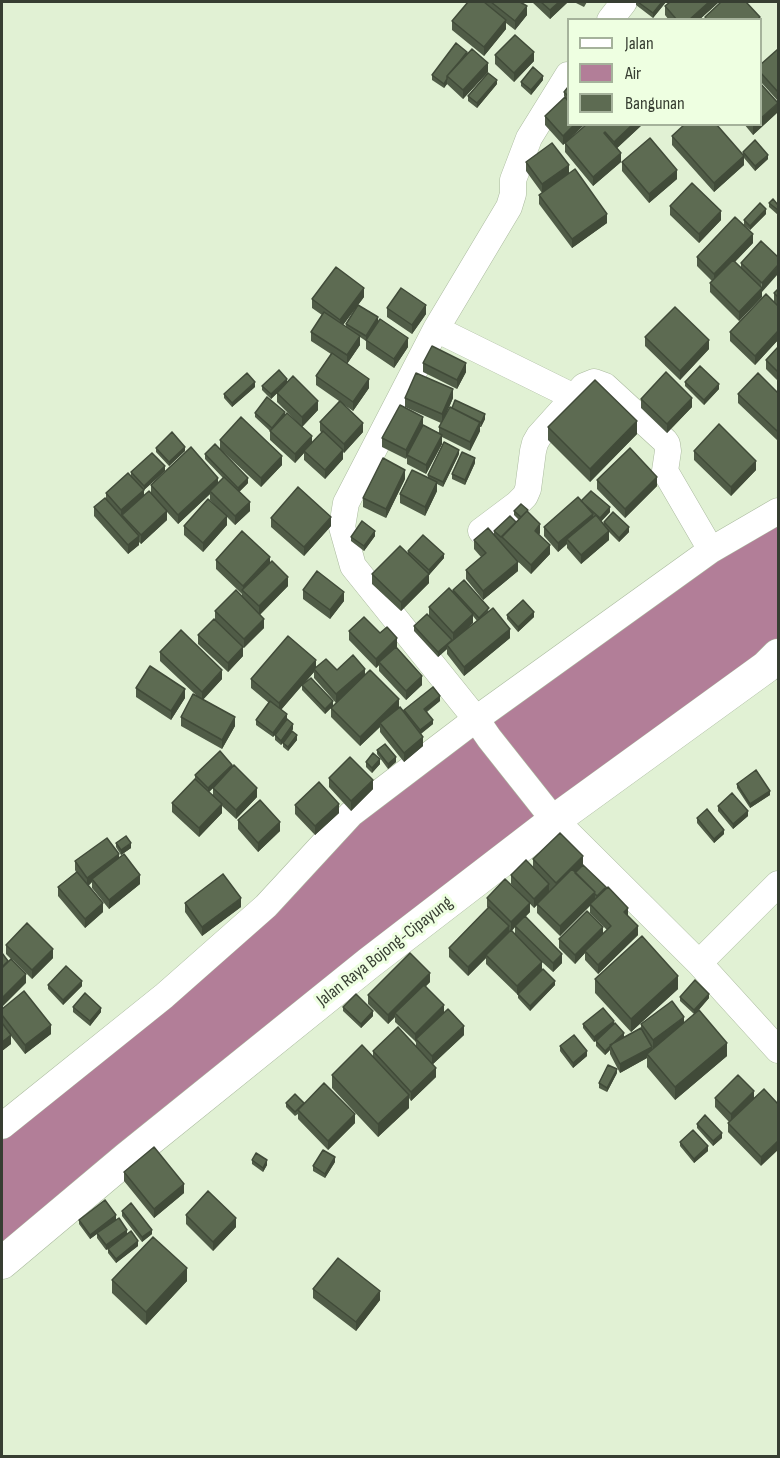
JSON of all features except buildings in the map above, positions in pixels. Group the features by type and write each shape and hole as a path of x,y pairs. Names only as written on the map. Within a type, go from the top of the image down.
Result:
{"street":[{"path":"612,18 624,2"},
{"path":"567,77 529,138 513,180 513,194 509,207 436,329 346,503 342,527 353,566 552,818 699,963 778,1050"},
{"path":"436,329 574,397"},
{"path":"481,531 525,496 535,443 539,436 584,386 594,382 605,386 665,441 668,451 665,471 711,550"},
{"path":"2,1126 164,996 266,906 351,814 482,728 711,550 778,511"},
{"name":"Jalan Raya Bojong-Cipayung","path":"2,1263 127,1158 552,818 774,668"},
{"path":"699,963 778,884"}],"water":[{"path":"778,511 778,655 2,1263 2,1126 351,814"}]}
